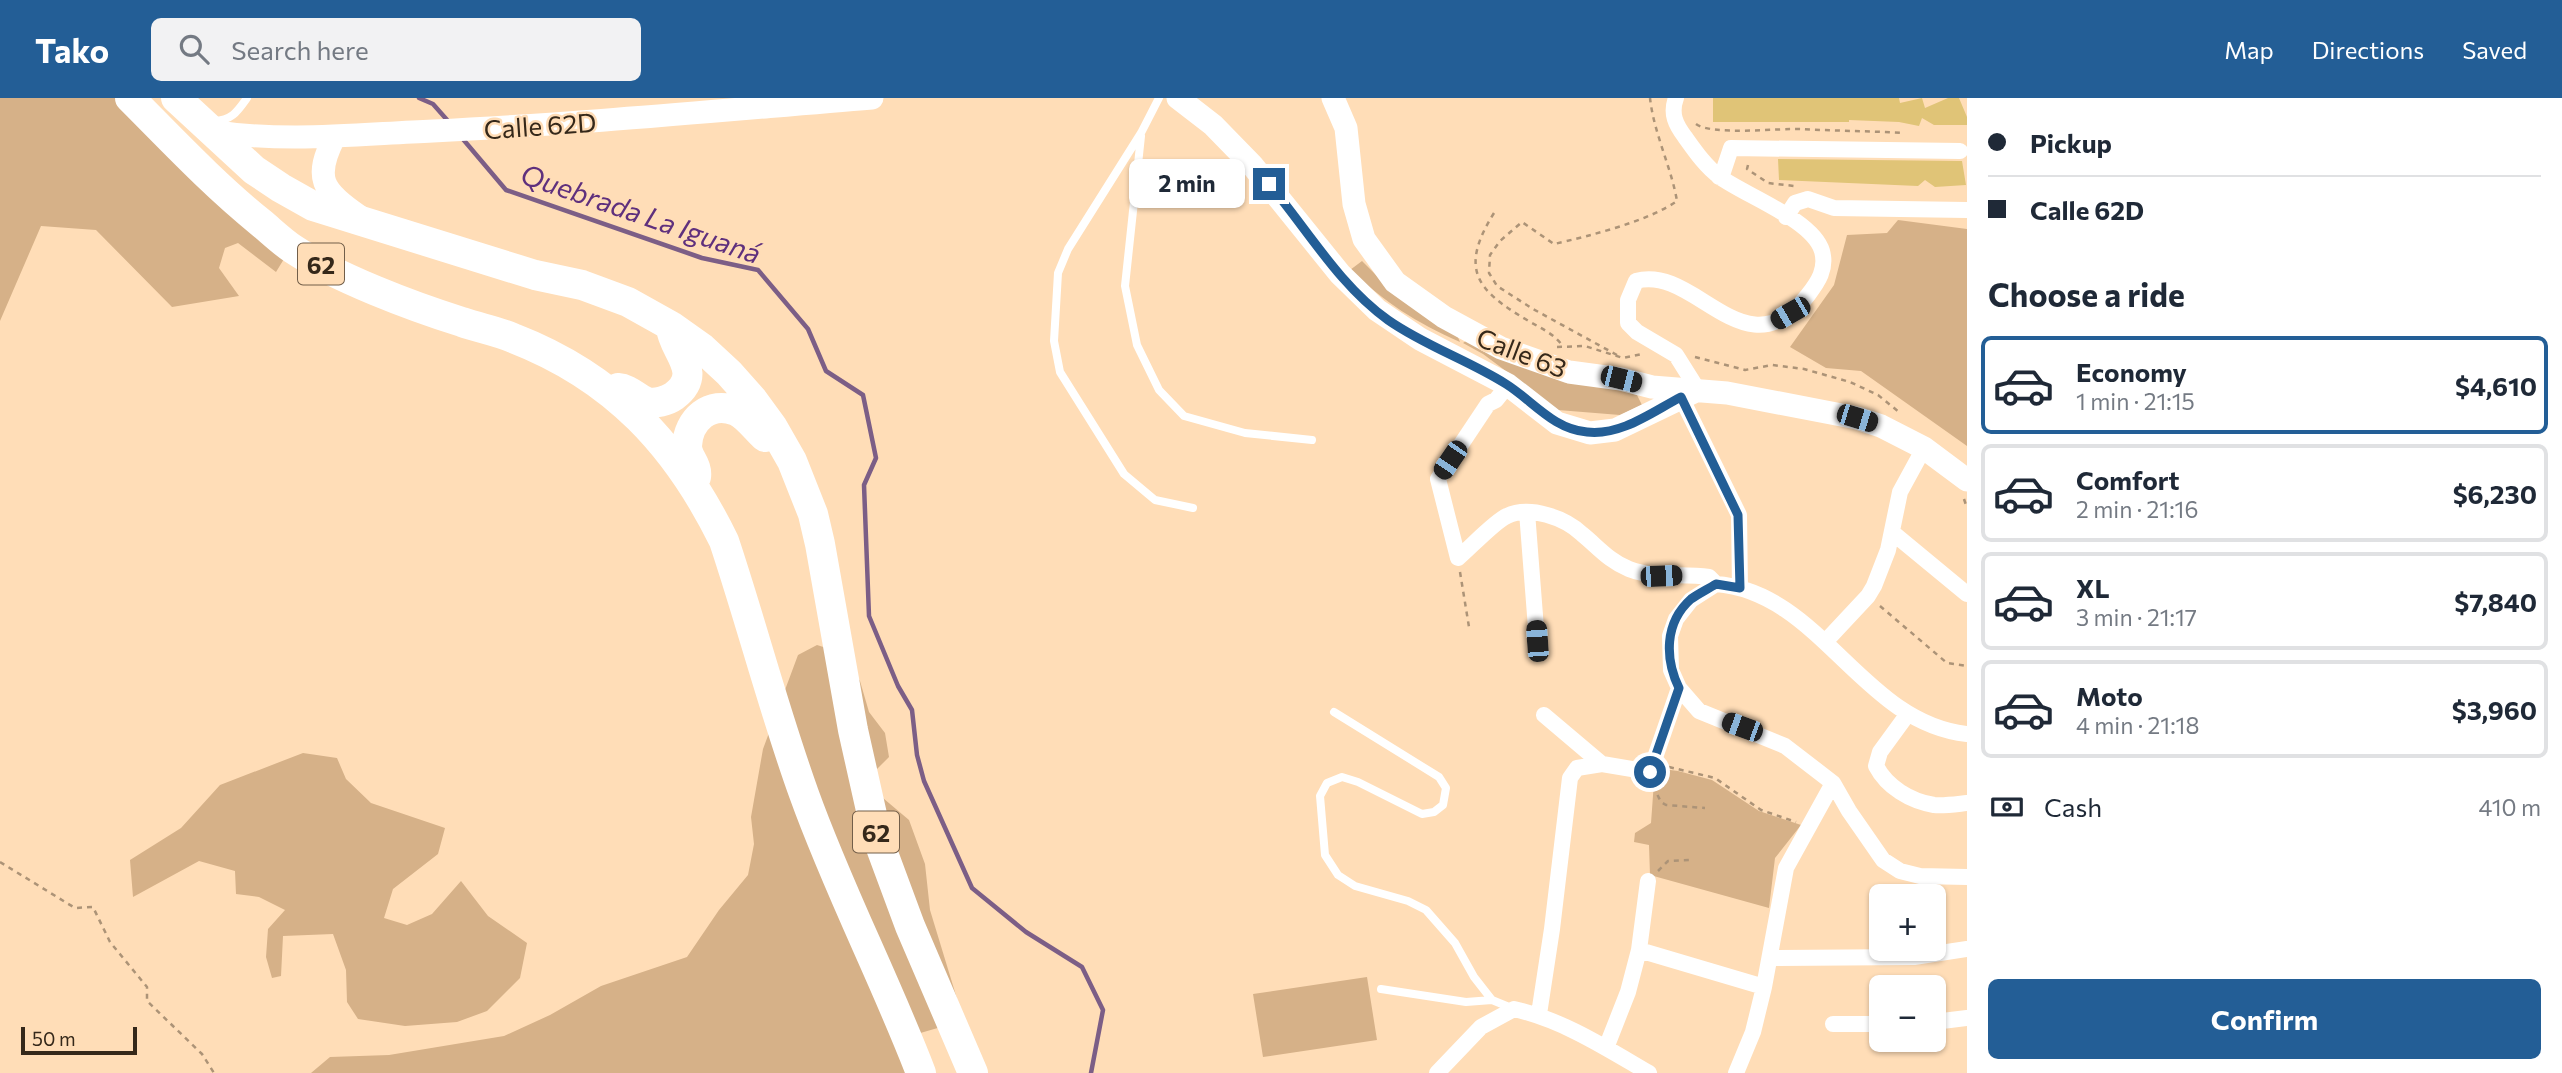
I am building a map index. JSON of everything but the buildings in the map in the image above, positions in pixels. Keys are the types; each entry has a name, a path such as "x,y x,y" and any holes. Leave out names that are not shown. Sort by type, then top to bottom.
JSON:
{"highway":[{"name":"62","path":"130,98 220,188 292,248 367,285 460,322 512,337 558,358 603,387 638,416 669,449 695,486 724,541 803,794 921,1073"},
{"name":"62","path":"176,98 254,170 313,206 535,275 582,285 628,302 671,326 702,348 729,373 766,418 792,461 813,514 852,730 882,854 973,1073"},
{"path":"603,387 627,389 648,402 663,402 675,396 683,386 687,365 683,353 672,342 671,326"},
{"path":"695,486 698,468 687,450 690,426 706,411 718,408 738,411 792,461"}],"main road":[{"name":"Calle 62D","path":"206,126 265,137 341,136 558,125 872,98"},
{"path":"1178,98 1213,125 1252,165 1340,274 1377,310 1420,339 1508,385 1557,423 1590,433 1626,426 1689,394"},
{"name":"Calle 63","path":"1333,98 1346,128 1352,191 1359,226 1371,250 1395,282 1444,317 1515,354 1569,372 1621,379 1689,394 1727,393 1857,418 1881,426 1924,448 1958,473"},
{"path":"341,136 324,157 322,169 326,187 338,201 376,226"}],"street":[{"path":"1675,98 1673,104 1676,125 1694,151 1719,177 1814,237 1820,244 1824,260 1816,285 1790,313 1777,321 1753,325 1738,320 1673,286 1648,278 1636,281 1628,300 1628,323 1637,332 1676,355 1738,515 1740,588"},
{"path":"1719,177 1731,148 1960,151"},
{"path":"1786,217 1795,203 1808,199 1834,208 1967,210"},
{"path":"1508,385 1496,400 1488,404 1438,479 1458,558 1507,516 1527,512 1556,517 1580,532 1606,557 1630,569 1661,576 1709,577 1716,584 1740,588 1775,605 1825,642 1871,688 1907,715 1935,729 1967,734"},
{"path":"1825,642 1868,596 1879,575 1893,533 1900,492 1924,448"},
{"path":"1527,512 1537,641"},
{"path":"1893,533 1967,594"},
{"path":"1716,584 1690,600 1676,619 1670,636 1671,670 1679,688 1699,711 1785,746 1833,783 1883,860 1900,871 1920,876 1967,877"},
{"path":"1539,1014 1556,906 1570,778 1577,768 1602,764 1651,769 1679,688"},
{"path":"1544,715 1602,764"},
{"path":"1907,715 1880,752 1876,766 1883,779 1901,793 1934,805 1967,803"},
{"path":"1736,1073 1753,1032 1764,987 1786,868 1833,783"},
{"path":"1606,1048 1628,992 1639,950 1648,881"},
{"path":"1771,958 1914,957 1967,949"},
{"path":"1639,950 1764,987"},
{"path":"1437,1073 1482,1027 1514,1009 1539,1014 1649,1073"},
{"path":"1946,1021 1967,1018"},
{"path":"1833,1024 1869,1024"}],"lane":[{"path":"206,126 234,116 247,98"},
{"path":"1159,98 1141,133 1068,248 1058,274 1054,341 1060,372 1124,474 1155,500 1193,508"},
{"path":"1141,133 1125,286 1137,345 1158,390 1184,416 1245,433 1312,440"},
{"path":"1958,473 1967,492"},
{"path":"1334,712 1439,777 1446,788 1443,805 1434,813 1422,814 1358,782 1342,777 1328,783 1320,796 1325,855 1338,875 1355,886 1408,901 1426,910 1455,943 1474,977 1492,1000"},
{"path":"1381,989 1466,1003 1492,1000 1514,1009"}],"path":[{"path":"1623,358 1497,286 1489,273 1490,255 1500,241 1522,222 1554,244 1643,217 1677,201 1674,183 1655,128 1650,98"},
{"path":"1692,121 1700,127 1730,130 1800,129 1905,133"},
{"path":"1493,213 1478,244 1475,272 1481,286 1499,303 1555,336 1562,345"},
{"path":"1552,348 1562,345 1585,346 1623,358 1640,354 1676,355 1709,359 1745,370 1772,365 1804,369 1850,382 1878,395 1905,417"},
{"path":"1458,558 1469,627"},
{"path":"1868,596 1947,663 1967,666"},
{"path":"1705,808 1666,805 1661,802 1652,785 1651,769 1677,768 1714,778 1761,810 1809,826"},
{"path":"1648,881 1668,861 1689,860"},
{"path":"0,862 75,908 93,907 110,942 147,987 147,1001 202,1054 214,1073"}],"shaded area":[{"path":"0,98 121,98 287,254 276,272 238,243 225,248 219,268 239,296 172,307 96,230 41,226 0,321"},
{"path":"1898,220 1967,229 1967,446 1861,371 1826,368 1790,347 1834,285 1847,235 1887,233"},
{"path":"1362,261 1399,298 1457,335 1460,342 1402,311 1350,270"},
{"path":"1470,338 1637,395 1642,405 1620,415 1558,410 1483,354 1463,343"},
{"path":"817,645 842,653 860,681 869,712 885,733 889,757 864,782 909,820 925,864 930,910 958,1002 948,1025 910,1036 925,1073 311,1073 330,1057 389,1055 504,1036 550,1015 601,986 687,957 719,910 748,875 754,844 751,817 763,749 798,655"},
{"path":"303,753 337,758 346,779 371,803 445,828 438,854 393,889 384,918 407,925 432,914 461,881 488,916 527,943 520,978 487,1011 457,1022 405,1026 358,1019 347,1002 346,970 333,934 283,936 281,976 272,978 266,957 268,929 285,910 259,897 236,894 235,871 199,861 133,897 130,860 181,828 220,785"},
{"path":"1655,768 1712,780 1759,811 1801,825 1775,858 1769,908 1650,875 1649,845 1634,842 1635,833 1651,823"},
{"path":"1367,977 1377,1040 1263,1057 1253,994"}],"waterway":[{"name":"Quebrada La Iguaná","path":"419,98 433,104 448,121"},
{"name":"Quebrada La Iguaná","path":"462,138 506,190 702,258 758,270 808,329 826,371 863,395 876,458 864,485 869,616 898,686 912,710 917,755 924,781 972,888 1026,932 1082,967 1103,1010 1091,1073"}],"route":[{"path":"1269,184 1340,274 1365,301 1420,339 1508,385 1557,423 1590,433 1615,430 1681,397 1738,515 1740,588 1716,584 1690,600 1676,619 1668,652 1671,670 1679,688 1650,772"}]}
